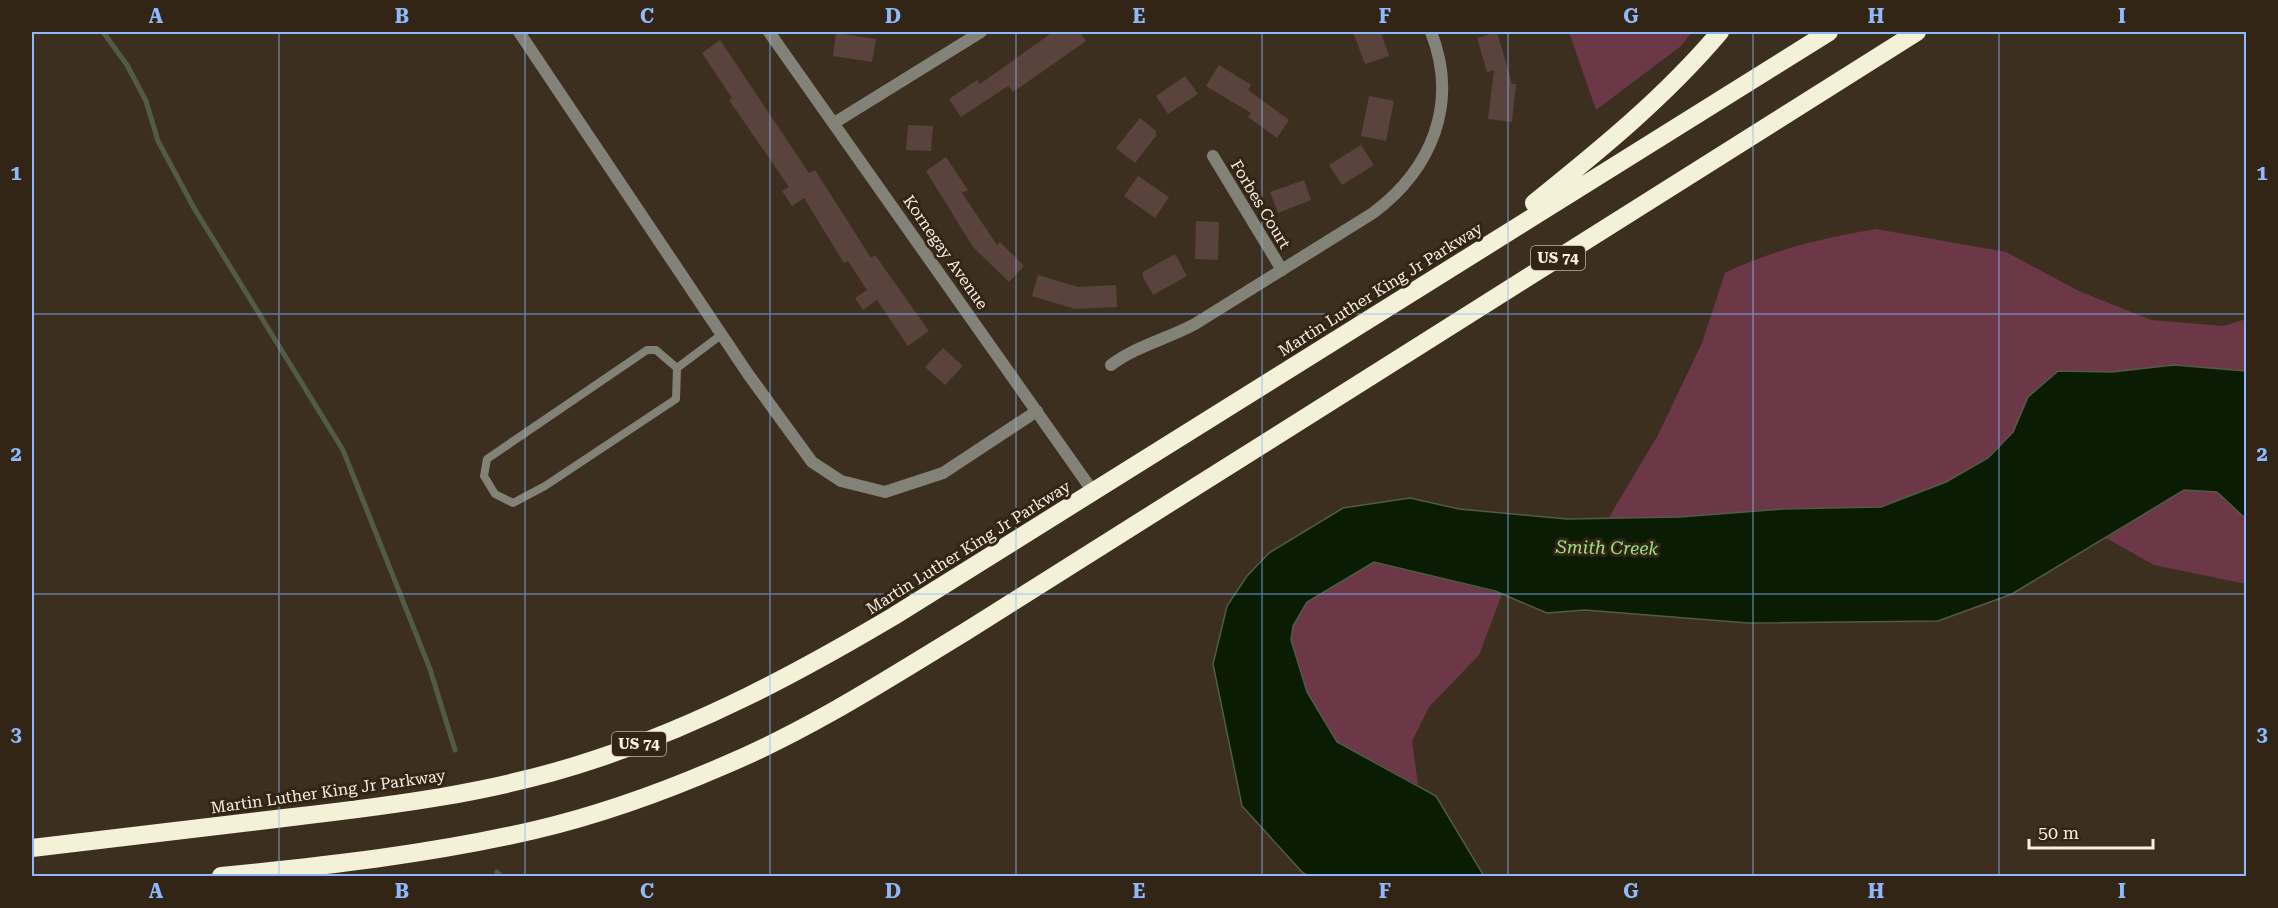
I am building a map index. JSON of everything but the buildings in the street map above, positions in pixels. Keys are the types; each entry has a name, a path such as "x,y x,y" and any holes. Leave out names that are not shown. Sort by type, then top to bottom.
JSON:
{"highway":[{"path":"1480,248 1624,129 1665,91 1720,32"},
{"name":"Martin Luther King Jr Parkway","path":"32,848 370,808 484,788 594,760 718,712 780,682 885,622 1094,493 1480,248 1829,32"},
{"name":"US 74","path":"221,876 422,850 535,830 672,786 771,745 822,718 965,632 1917,32"}],"street":[{"path":"519,32 721,334 812,462 841,481 885,492 943,473 1037,411"},
{"name":"Kornegay Avenue","path":"769,32 1094,493"},
{"path":"834,123 981,32"},
{"path":"1111,365 1134,350 1172,337 1195,324 1395,197 1410,181 1434,136 1441,110 1441,62 1431,32"},
{"name":"Forbes Court","path":"1213,156 1282,270"}],"lane":[{"path":"677,368 721,334"},
{"path":"647,350 656,350 677,368 676,399 545,486 513,503 495,494 484,476 487,459 647,350"}],"shaded area":[{"path":"1569,32 1692,32 1681,46 1596,110"},
{"path":"1876,229 2006,252 2079,291 2151,320 2224,326 2246,319 2246,371 2174,365 2112,372 2058,372 2028,397 2013,432 1988,458 1946,482 1881,507 1783,509 1680,517 1608,519 1658,435 1702,343 1725,273 1762,257 1799,245"},
{"path":"2184,490 2217,492 2246,519 2246,584 2154,565 2106,538"},
{"path":"1374,562 1502,594 1479,655 1429,707 1412,741 1418,785 1337,742 1307,692 1291,640 1292,626 1307,602"}],"water":[{"name":"Smith Creek","path":"2174,365 2246,371 2246,519 2217,492 2184,490 2012,594 1938,621 1748,623 1585,610 1547,613 1495,591 1374,562 1307,602 1293,626 1291,640 1307,692 1337,742 1436,796 1484,876 1310,876 1303,873 1242,806 1213,664 1227,606 1247,576 1269,553 1343,508 1410,498 1459,509 1567,519 1680,517 1783,509 1881,507 1946,482 1988,458 2013,432 2028,397 2058,371 2112,372"}],"waterway":[{"path":"103,32 127,65 146,101 158,141 194,208 343,450 430,669 455,750"},
{"path":"497,872 500,876"}]}
